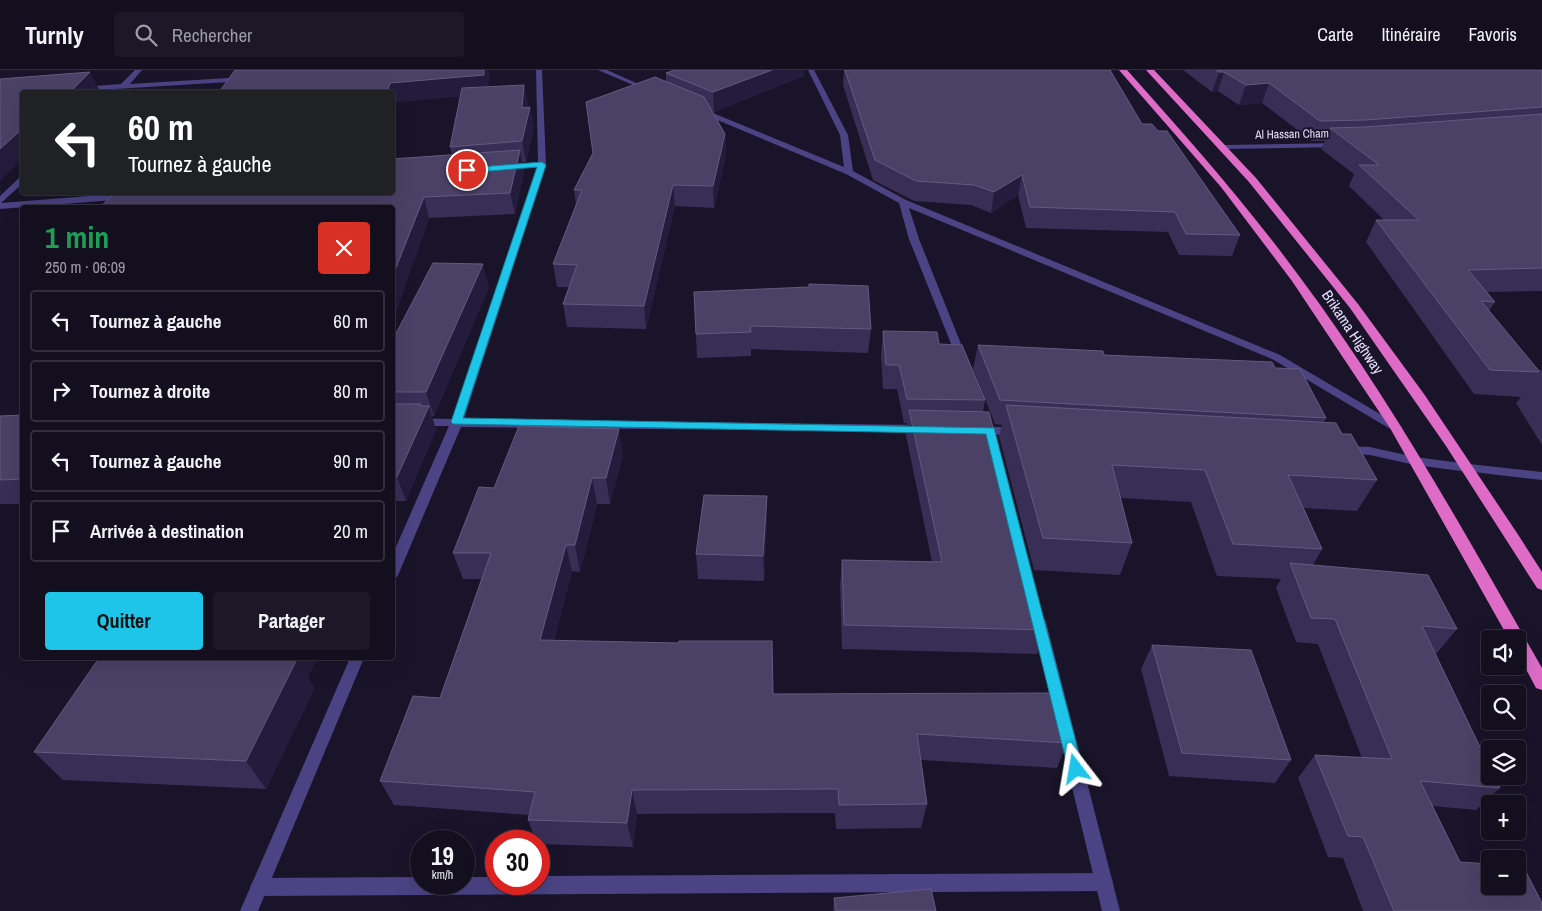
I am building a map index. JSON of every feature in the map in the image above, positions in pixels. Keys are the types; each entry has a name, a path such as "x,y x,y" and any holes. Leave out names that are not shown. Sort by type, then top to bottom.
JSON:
{"highway":[{"name":"Brikama Highway","path":"1123,70 1143,90 1224,185 1296,279 1396,427 1512,630"},
{"name":"Brikama Highway","path":"1150,70 1285,218 1352,303 1469,468 1542,584"},
{"name":"Brikama Highway","path":"1526,655 1542,683"}],"street":[{"path":"119,90 139,70"},
{"path":"395,566 457,422 542,165 539,70"},
{"path":"601,70 656,93"},
{"path":"811,70 844,135 850,172"},
{"path":"76,89 252,78"},
{"path":"693,108 850,172 904,202 1276,357 1396,427"},
{"name":"Al Hassan Cham","path":"1223,148 1347,144"},
{"path":"502,168 542,165"},
{"path":"0,202 20,182"},
{"path":"0,206 135,195"},
{"path":"904,202 914,239 968,376"},
{"path":"395,422 931,429"},
{"path":"960,430 1029,432"},
{"path":"1331,449 1370,451 1415,461 1542,476"},
{"path":"1036,613 1111,911"},
{"path":"249,911 356,660"},
{"path":"259,888 1104,882"}],"building":[{"path":"235,70 484,70 484,75 390,83 388,90 220,90"},
{"path":"675,70 772,70 713,92 666,73"},
{"path":"845,70 1110,70 1142,124 1152,124 1158,131 1167,131 1240,235 1186,234 1175,212 1030,207 1022,175 994,192 974,185 916,181 875,160"},
{"path":"1216,70 1542,70 1542,107 1365,120 1320,121 1269,83 1246,85 1224,72"},
{"path":"90,72 72,90 20,90 20,131 0,149 0,79"},
{"path":"655,77 704,97 725,134 713,186 673,185 644,306 563,304 577,265 553,264 582,190 574,190 593,153 586,102"},
{"path":"524,85 522,108 530,107 522,141 450,147 462,88"},
{"path":"1542,114 1542,268 1468,270 1495,302 1481,301 1539,371 1490,370 1376,220 1419,220 1359,165 1379,165 1330,128"},
{"path":"520,150 510,193 424,197 395,270 395,205 102,205 113,195 395,195 395,159"},
{"path":"433,263 483,264 426,392 395,392 395,335"},
{"path":"809,284 868,286 871,329 750,326 751,332 696,334 694,292 809,287"},
{"path":"883,331 937,332 939,344 962,345 985,400 907,399 899,365 886,365"},
{"path":"978,345 1103,351 1104,355 1272,362 1275,368 1300,369 1326,418 1000,400"},
{"path":"395,404 421,404 420,406 429,406 397,477 395,477"},
{"path":"1006,405 1336,423 1342,434 1351,434 1377,480 1288,475 1322,549 1233,544 1205,470 1112,465 1132,543 1043,538"},
{"path":"909,410 989,412 1045,630 844,625 842,560 942,562"},
{"path":"20,415 20,479 0,480 0,416"},
{"path":"519,426 619,429 606,478 592,478 575,545 566,545 540,640 678,643 679,641 772,641 773,694 1058,693 1067,743 917,734 927,804 839,805 838,789 632,790 627,823 528,820 535,792 380,781 413,696 440,698 491,553 453,553 479,487 494,488"},
{"path":"704,495 767,496 763,556 696,554"},
{"path":"1290,563 1428,575 1457,629 1422,626 1481,749 1481,785 1498,785 1500,788 1420,781 1460,862 1481,863 1481,895 1526,895 1526,872 1542,903 1542,911 1394,911 1363,837 1348,836 1315,755 1392,759 1335,619 1311,618"},
{"path":"1152,645 1251,650 1291,760 1182,753"},
{"path":"98,660 296,660 246,761 34,752"},
{"path":"931,889 936,911 836,911 834,898"}],"route":[{"path":"467,170 542,165 457,422 990,430 1076,769"}]}
